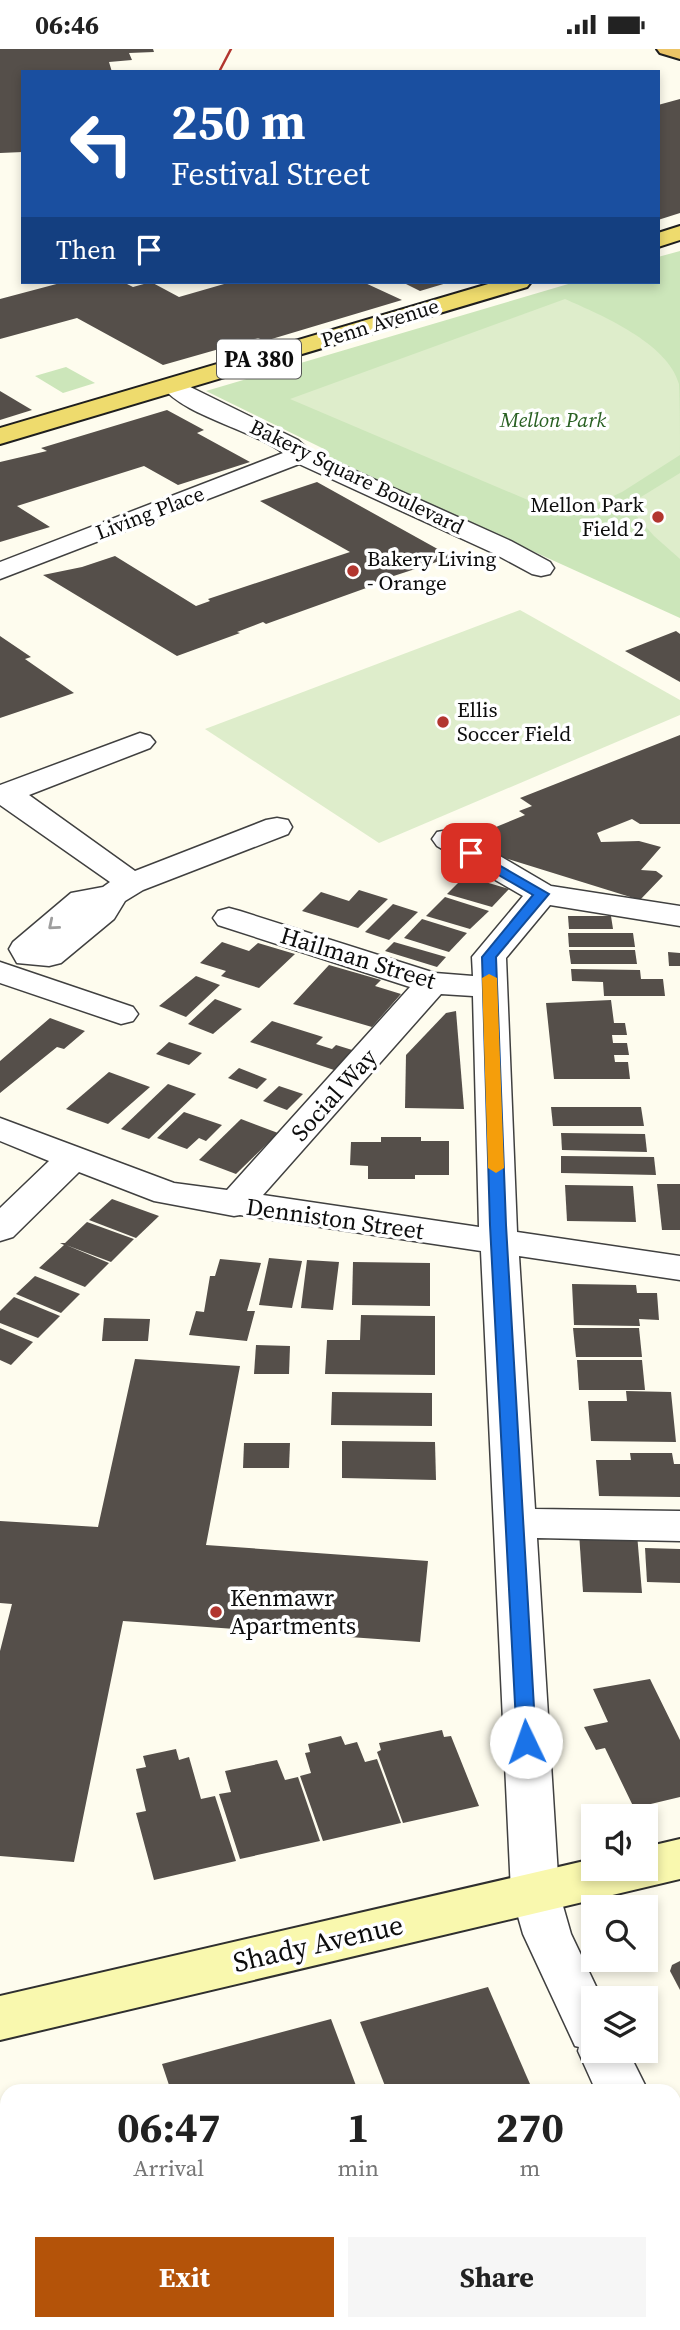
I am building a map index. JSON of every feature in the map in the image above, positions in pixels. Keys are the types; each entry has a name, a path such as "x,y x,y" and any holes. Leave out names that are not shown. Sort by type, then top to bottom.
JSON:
{"highway":[{"path":"667,49 680,53"}],"main road":[{"path":"660,239 680,233"},
{"name":"Penn Avenue","path":"0,436 512,284"},
{"path":"658,1864 680,1859"},
{"name":"Shady Avenue","path":"0,2018 583,1881"}],"street":[{"name":"Bakery Square Boulevard","path":"174,386 192,398 289,445 300,455 502,547 541,568"},
{"name":"Living Place","path":"0,571 300,455"},
{"path":"3,795 140,742"},
{"path":"3,795 122,889 277,827"},
{"path":"448,839 542,894 680,916"},
{"path":"542,894 489,957 490,987 499,1242 535,1892 547,1934 581,2006"},
{"name":"Hailman Street","path":"229,918 432,983 490,987"},
{"path":"0,972 121,1014"},
{"name":"Social Way","path":"234,1205 432,983"},
{"name":"Denniston Street","path":"0,1129 167,1193 234,1205 680,1268"},
{"path":"0,1229 73,1158"},
{"path":"513,1523 680,1526"},
{"path":"609,2063 619,2084"}],"green space":[{"name":"Mellon Park","path":"680,251 680,618 327,458 324,449 206,391 568,284 660,284 660,256"},
{"path":"565,299 614,322 648,343 662,356 679,384 680,410 680,455 622,492 568,517 290,399"},
{"path":"66,367 95,383 63,393 35,376"},
{"name":"Mellon Park Field 2","path":"680,473 680,559 654,536 633,512 636,500"},
{"name":"Ellis Soccer Field","path":"520,610 680,700 680,715 379,843 205,729"}],"building":[{"path":"0,49 153,49 154,52 129,53 132,60 109,62 111,70 21,70 21,152 0,153"},
{"path":"680,99 680,213 660,219 660,104"},
{"path":"56,284 127,284 133,287 155,284 179,297 224,284 367,284 402,300 265,341 258,338 163,365 77,318 0,339 0,299"},
{"path":"406,284 443,284 420,291"},
{"path":"0,391 32,410 0,420"},
{"path":"167,410 204,430 197,433 250,462 178,485 144,466 17,506 50,527 0,542 0,462 47,451 41,448"},
{"name":"Bakery Living - Orange","path":"317,482 452,557 366,585 369,587 266,624 263,622 177,656 43,575 82,567 115,556 196,606 210,601 208,599 350,552 260,501"},
{"path":"676,631 680,634 680,682 625,651"},
{"path":"0,636 31,657 25,659 74,693 0,718"},
{"path":"680,735 680,824 640,824 632,819 597,833 601,842 639,841 661,847 641,870 656,871 663,876 640,900 495,855 469,838 525,815 519,811 532,806 520,798"},
{"path":"465,876 509,889 492,907 447,894"},
{"path":"359,890 388,899 358,928 302,911 321,892 349,901"},
{"path":"445,897 489,911 470,929 426,916"},
{"path":"393,904 418,912 389,940 365,932"},
{"path":"568,916 611,916 613,929 569,929"},
{"path":"422,919 467,933 449,952 404,938"},
{"path":"568,933 633,933 635,947 569,947"},
{"path":"222,942 249,951 258,943 295,954 259,988 221,976 226,971 200,963"},
{"path":"394,942 446,957 437,967 385,951"},
{"path":"569,950 635,950 637,964 571,964"},
{"path":"668,952 680,953 680,966 669,966"},
{"path":"329,965 381,980 375,986 401,994 372,1027 293,1004"},
{"path":"571,969 640,970 641,979 663,979 665,996 604,996 603,982 572,981"},
{"path":"196,976 220,985 186,1017 159,1006"},
{"path":"215,999 242,1009 213,1034 188,1024"},
{"path":"611,1000 614,1023 625,1023 627,1035 612,1035 613,1043 627,1043 629,1055 614,1055 615,1062 628,1062 630,1079 554,1079 546,1003"},
{"path":"456,1011 464,1109 405,1108 406,1055 446,1013"},
{"path":"50,1018 85,1031 64,1049 57,1047 0,1093 0,1061"},
{"path":"272,1021 323,1037 316,1044 332,1049 336,1045 362,1053 343,1073 250,1042"},
{"path":"169,1042 202,1053 189,1065 156,1054"},
{"path":"239,1068 267,1079 257,1089 228,1078"},
{"path":"109,1072 150,1087 108,1124 66,1109"},
{"path":"168,1084 196,1094 149,1139 121,1129"},
{"path":"279,1086 303,1094 287,1110 263,1101"},
{"path":"551,1107 641,1107 644,1126 553,1126"},
{"path":"184,1112 222,1125 206,1141 199,1138 187,1149 157,1138"},
{"path":"241,1119 278,1133 236,1174 199,1160"},
{"path":"561,1133 645,1134 647,1152 562,1150"},
{"path":"381,1137 421,1137 421,1141 449,1141 449,1175 415,1175 415,1179 368,1179 368,1166 350,1165 351,1142 381,1142"},
{"path":"561,1156 654,1157 656,1175 561,1173"},
{"path":"657,1184 680,1184 680,1230 662,1230"},
{"path":"565,1185 633,1186 636,1222 567,1221"},
{"path":"112,1199 159,1216 136,1238 89,1220"},
{"path":"87,1222 134,1239 111,1262 66,1245 109,1263 85,1287 39,1268 64,1245 60,1243 65,1243"},
{"path":"269,1258 302,1261 292,1308 259,1305"},
{"path":"220,1259 261,1263 247,1311 255,1311 247,1341 189,1335 196,1311 204,1312 210,1276 215,1276"},
{"path":"307,1260 339,1262 333,1310 301,1308"},
{"path":"353,1262 430,1263 430,1306 352,1305"},
{"path":"35,1276 80,1294 61,1313 16,1294"},
{"path":"572,1284 636,1285 637,1293 657,1293 659,1320 639,1319 640,1326 574,1325"},
{"path":"14,1297 60,1316 38,1338 0,1323 0,1311"},
{"path":"361,1315 435,1316 435,1375 325,1374 327,1340 360,1340"},
{"path":"104,1318 150,1319 148,1341 102,1341"},
{"path":"0,1328 33,1342 11,1365 0,1360"},
{"path":"573,1328 639,1328 642,1357 576,1357"},
{"path":"256,1345 290,1346 289,1374 254,1374"},
{"name":"Kenmawr Apartments","path":"135,1359 240,1366 206,1545 428,1561 420,1642 123,1621 74,1862 0,1856 0,1651 12,1604 0,1603 0,1521 98,1527"},
{"path":"577,1360 642,1360 645,1390 579,1390"},
{"path":"626,1391 671,1392 676,1442 591,1441 588,1401 627,1401"},
{"path":"332,1392 432,1393 432,1426 331,1425"},
{"path":"342,1441 435,1442 436,1480 342,1478"},
{"path":"244,1443 290,1443 289,1468 243,1468"},
{"path":"630,1453 672,1453 674,1464 680,1464 680,1497 599,1496 596,1460 631,1460"},
{"path":"579,1533 637,1534 642,1593 583,1592"},
{"path":"645,1548 680,1549 680,1583 647,1582"},
{"path":"650,1679 680,1740 680,1797 651,1804 632,1804 605,1748 596,1750 584,1727 608,1722 593,1689"},
{"path":"442,1730 444,1737 451,1736 479,1806 403,1823 377,1752 381,1750 379,1743"},
{"path":"341,1736 345,1745 357,1742 365,1762 377,1759 401,1823 323,1841 300,1776 311,1773 305,1753 310,1752 308,1744"},
{"path":"176,1749 179,1760 189,1757 201,1799 215,1796 236,1861 154,1880 136,1813 146,1811 136,1769 146,1767 143,1756"},
{"path":"277,1760 285,1780 298,1777 320,1841 240,1859 219,1794 231,1792 225,1771"},
{"path":"680,1961 680,1990 670,1971 672,1965"},
{"path":"488,1987 530,2084 384,2084 360,2022"},
{"path":"331,2019 355,2084 169,2084 162,2064"}],"railway":[{"path":"220,70 231,49"}],"slow traffic":[{"path":"489,978 496,1168"}],"place":[{"name":"Mellon Park Field 2","path":"658,517"},
{"name":"Bakery Living - Orange","path":"353,571"},
{"name":"Ellis Soccer Field","path":"443,722"},
{"name":"Kenmawr Apartments","path":"216,1612"}],"route":[{"path":"471,853 542,894 489,957 498,1225 526,1742"}]}
